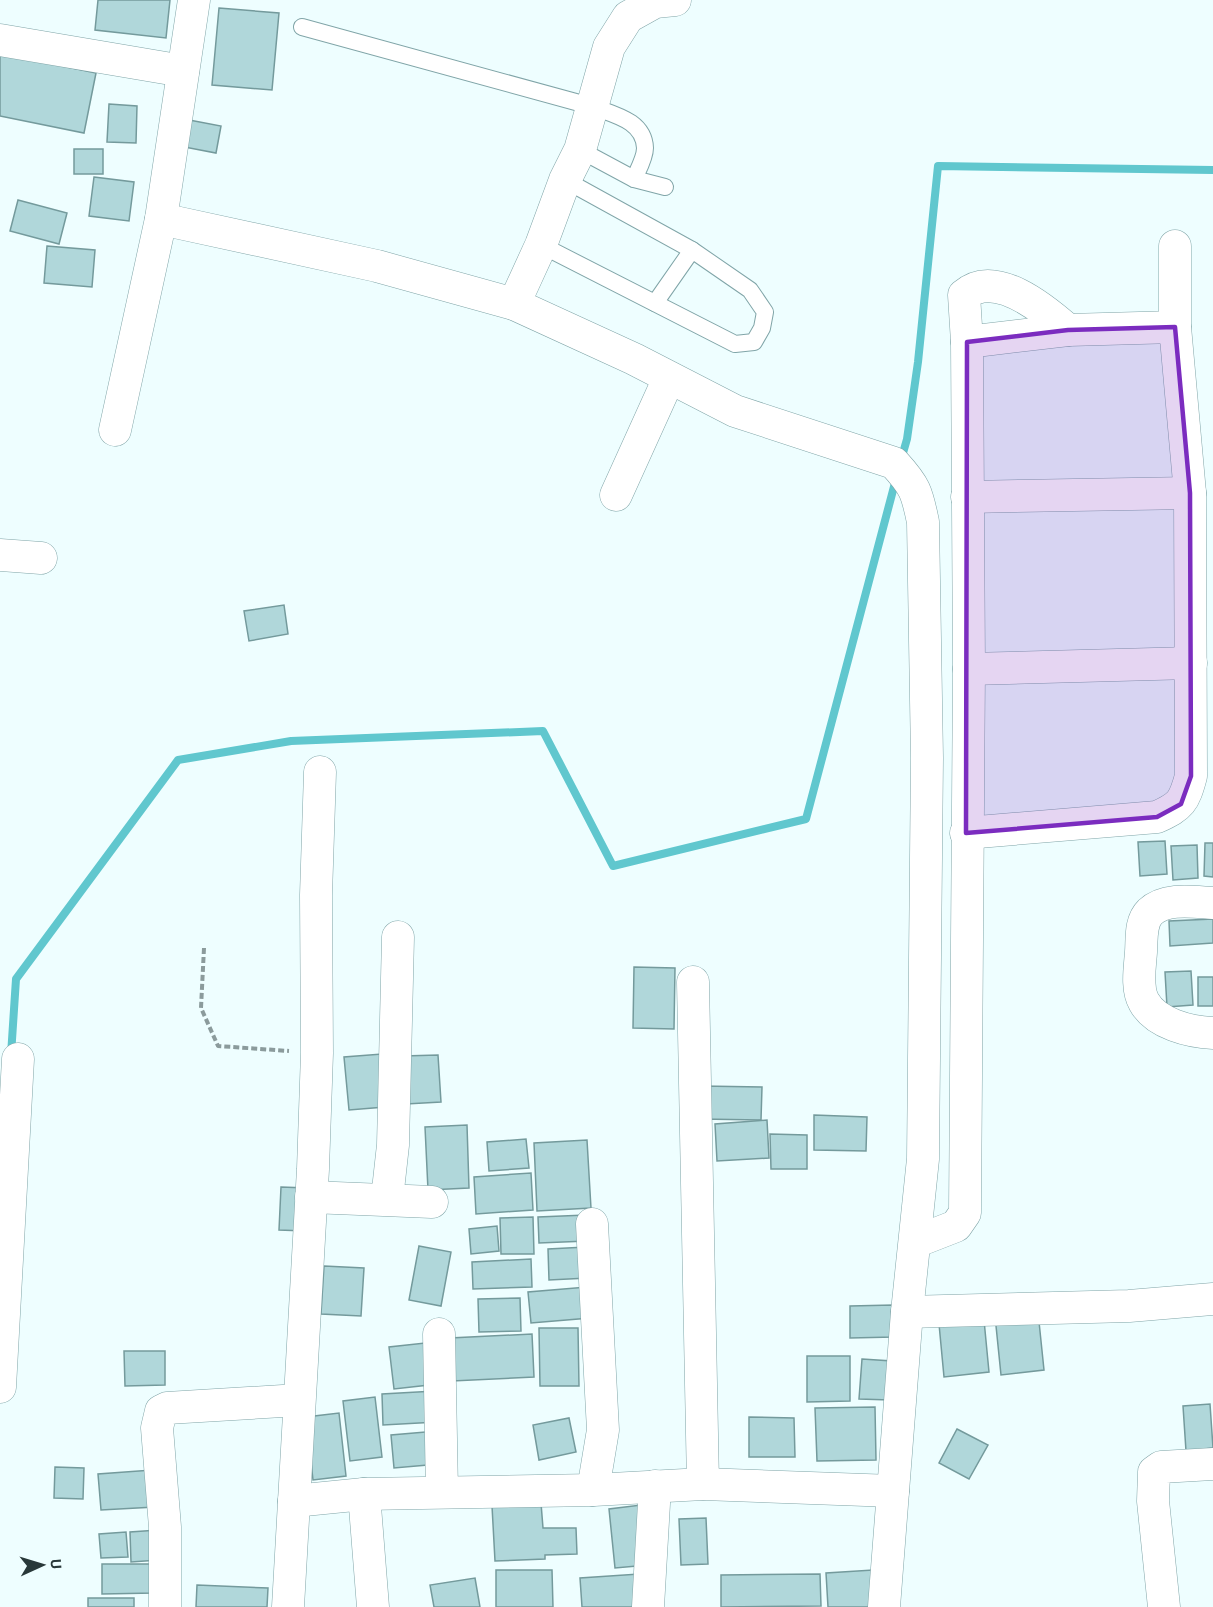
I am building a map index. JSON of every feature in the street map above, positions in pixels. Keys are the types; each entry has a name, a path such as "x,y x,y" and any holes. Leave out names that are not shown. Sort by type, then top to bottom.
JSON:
{"street":[{"path":"115,430 160,219 194,0"},
{"path":"514,304 580,150 594,107 609,47 628,17 656,2 675,0"},
{"path":"0,40 183,71"},
{"path":"160,219 376,266 514,304 634,359 747,416 903,472 919,500 923,522 927,758 923,1159 907,1312 884,1607"},
{"path":"966,833 1156,817 1181,804 1186,793 1191,776 1190,493 1175,327 1175,246"},
{"path":"915,1242 956,1226 965,1213 969,669 967,342 964,295 971,289 980,287 1000,288 1036,303 1068,330"},
{"path":"967,342 1068,330 1175,327"},
{"path":"616,495 669,378"},
{"path":"967,497 1190,493"},
{"path":"0,555 41,558"},
{"path":"969,669 1191,663"},
{"path":"288,1607 317,1053 316,896 320,771"},
{"path":"1213,903 1186,902 1163,905 1150,912 1143,925 1139,979 1143,1001 1155,1015 1173,1025 1213,1033"},
{"path":"387,1199 393,1145 398,937"},
{"path":"693,982 703,1484"},
{"path":"0,1387 18,1059"},
{"path":"311,1197 432,1202"},
{"path":"592,1224 603,1430 593,1490"},
{"path":"907,1312 1129,1306 1213,1299"},
{"path":"439,1334 442,1492"},
{"path":"165,1607 165,1527 157,1428 161,1411 167,1408 299,1400"},
{"path":"1164,1607 1153,1501 1154,1472 1161,1467 1213,1464"},
{"path":"294,1501 364,1494 593,1490 703,1484 893,1491"},
{"path":"648,1607 655,1486"},
{"path":"364,1494 373,1607"}],"lane":[{"path":"302,27 594,107 635,124 642,134 645,150 634,179"},
{"path":"580,150 634,179 665,187"},
{"path":"541,245 735,344 754,342 762,328 765,312 750,290 692,250 566,180"},
{"path":"655,303 692,250"}],"path":[{"path":"204,948 201,1008 218,1046 317,1053"}],"highlighted area":[{"path":"1175,327 1190,493 1191,776 1181,804 1157,817 966,833 967,342 1068,330"}],"building":[{"path":"98,0 170,0 166,38 95,30"},
{"path":"219,8 279,13 272,90 212,85"},
{"path":"0,53 96,73 84,133 0,116"},
{"path":"109,104 137,106 136,143 107,142"},
{"path":"184,119 221,126 216,153 179,146"},
{"path":"74,149 103,149 103,174 74,174"},
{"path":"94,177 134,182 129,221 89,216"},
{"path":"18,200 67,213 59,244 10,231"},
{"path":"47,246 95,250 92,287 44,283"},
{"path":"284,605 288,634 249,641 244,611"},
{"path":"1165,841 1167,874 1140,876 1138,842"},
{"path":"1205,843 1213,843 1213,877 1204,876"},
{"path":"1197,845 1198,878 1173,880 1171,846"},
{"path":"1213,919 1213,943 1170,946 1169,921"},
{"path":"634,967 675,968 674,1029 633,1028"},
{"path":"1191,971 1193,1005 1167,1007 1165,972"},
{"path":"1198,977 1213,977 1213,1006 1198,1006"},
{"path":"382,1054 385,1107 349,1110 344,1057"},
{"path":"438,1055 441,1102 406,1104 403,1056"},
{"path":"701,1086 762,1087 761,1120 700,1119"},
{"path":"814,1115 867,1117 866,1151 814,1150"},
{"path":"767,1120 769,1158 717,1161 715,1124"},
{"path":"467,1125 469,1188 428,1190 425,1127"},
{"path":"770,1134 807,1135 807,1169 771,1169"},
{"path":"526,1139 529,1168 489,1171 487,1142"},
{"path":"587,1140 591,1208 537,1211 534,1143"},
{"path":"531,1173 533,1210 476,1214 474,1177"},
{"path":"281,1187 307,1188 305,1231 279,1230"},
{"path":"586,1215 587,1241 539,1243 538,1217"},
{"path":"533,1217 534,1254 501,1254 500,1218"},
{"path":"497,1226 499,1251 471,1254 469,1229"},
{"path":"419,1246 451,1252 441,1306 409,1300"},
{"path":"586,1247 588,1278 549,1280 548,1249"},
{"path":"531,1259 532,1287 473,1289 472,1262"},
{"path":"324,1266 364,1268 361,1316 321,1314"},
{"path":"587,1287 590,1318 531,1323 528,1292"},
{"path":"520,1298 521,1331 479,1332 478,1299"},
{"path":"893,1305 894,1337 850,1338 850,1306"},
{"path":"1038,1312 1044,1370 1001,1375 995,1316"},
{"path":"984,1320 989,1372 944,1377 939,1324"},
{"path":"539,1328 578,1328 579,1386 540,1386"},
{"path":"532,1334 534,1377 452,1381 450,1338"},
{"path":"425,1343 429,1385 394,1389 389,1347"},
{"path":"124,1351 165,1351 165,1385 125,1386"},
{"path":"807,1356 850,1356 850,1401 807,1402"},
{"path":"862,1359 892,1361 890,1400 859,1399"},
{"path":"435,1391 437,1422 383,1425 382,1394"},
{"path":"375,1397 382,1457 350,1461 343,1401"},
{"path":"1210,1404 1213,1448 1186,1451 1183,1406"},
{"path":"875,1407 876,1460 817,1461 815,1408"},
{"path":"339,1413 346,1476 313,1480 306,1417"},
{"path":"749,1417 794,1418 795,1457 749,1457"},
{"path":"569,1418 576,1452 539,1460 533,1425"},
{"path":"957,1429 988,1445 969,1479 939,1463"},
{"path":"437,1431 439,1464 394,1468 391,1435"},
{"path":"55,1467 84,1468 83,1499 54,1498"},
{"path":"152,1470 155,1507 101,1510 98,1474"},
{"path":"541,1503 543,1528 576,1528 577,1554 545,1555 545,1559 495,1561 492,1506"},
{"path":"641,1505 648,1565 615,1568 609,1509"},
{"path":"706,1518 708,1564 681,1565 679,1519"},
{"path":"158,1530 159,1560 131,1562 130,1532"},
{"path":"126,1532 128,1557 101,1558 99,1534"},
{"path":"102,1564 153,1564 154,1593 102,1594"},
{"path":"496,1570 552,1570 553,1607 496,1607"},
{"path":"873,1570 875,1607 828,1607 826,1573"},
{"path":"639,1574 641,1607 582,1607 580,1578"},
{"path":"820,1574 821,1606 721,1607 721,1575"},
{"path":"475,1578 480,1607 434,1607 430,1585"},
{"path":"197,1585 268,1588 267,1607 196,1607"},
{"path":"88,1598 134,1598 134,1607 88,1607"}],"waterway":[{"path":"901,460 907,439 918,362 938,166 1213,170"},
{"path":"11,1055 16,979 178,760 291,741 543,731 613,866 806,819 896,479"}]}
